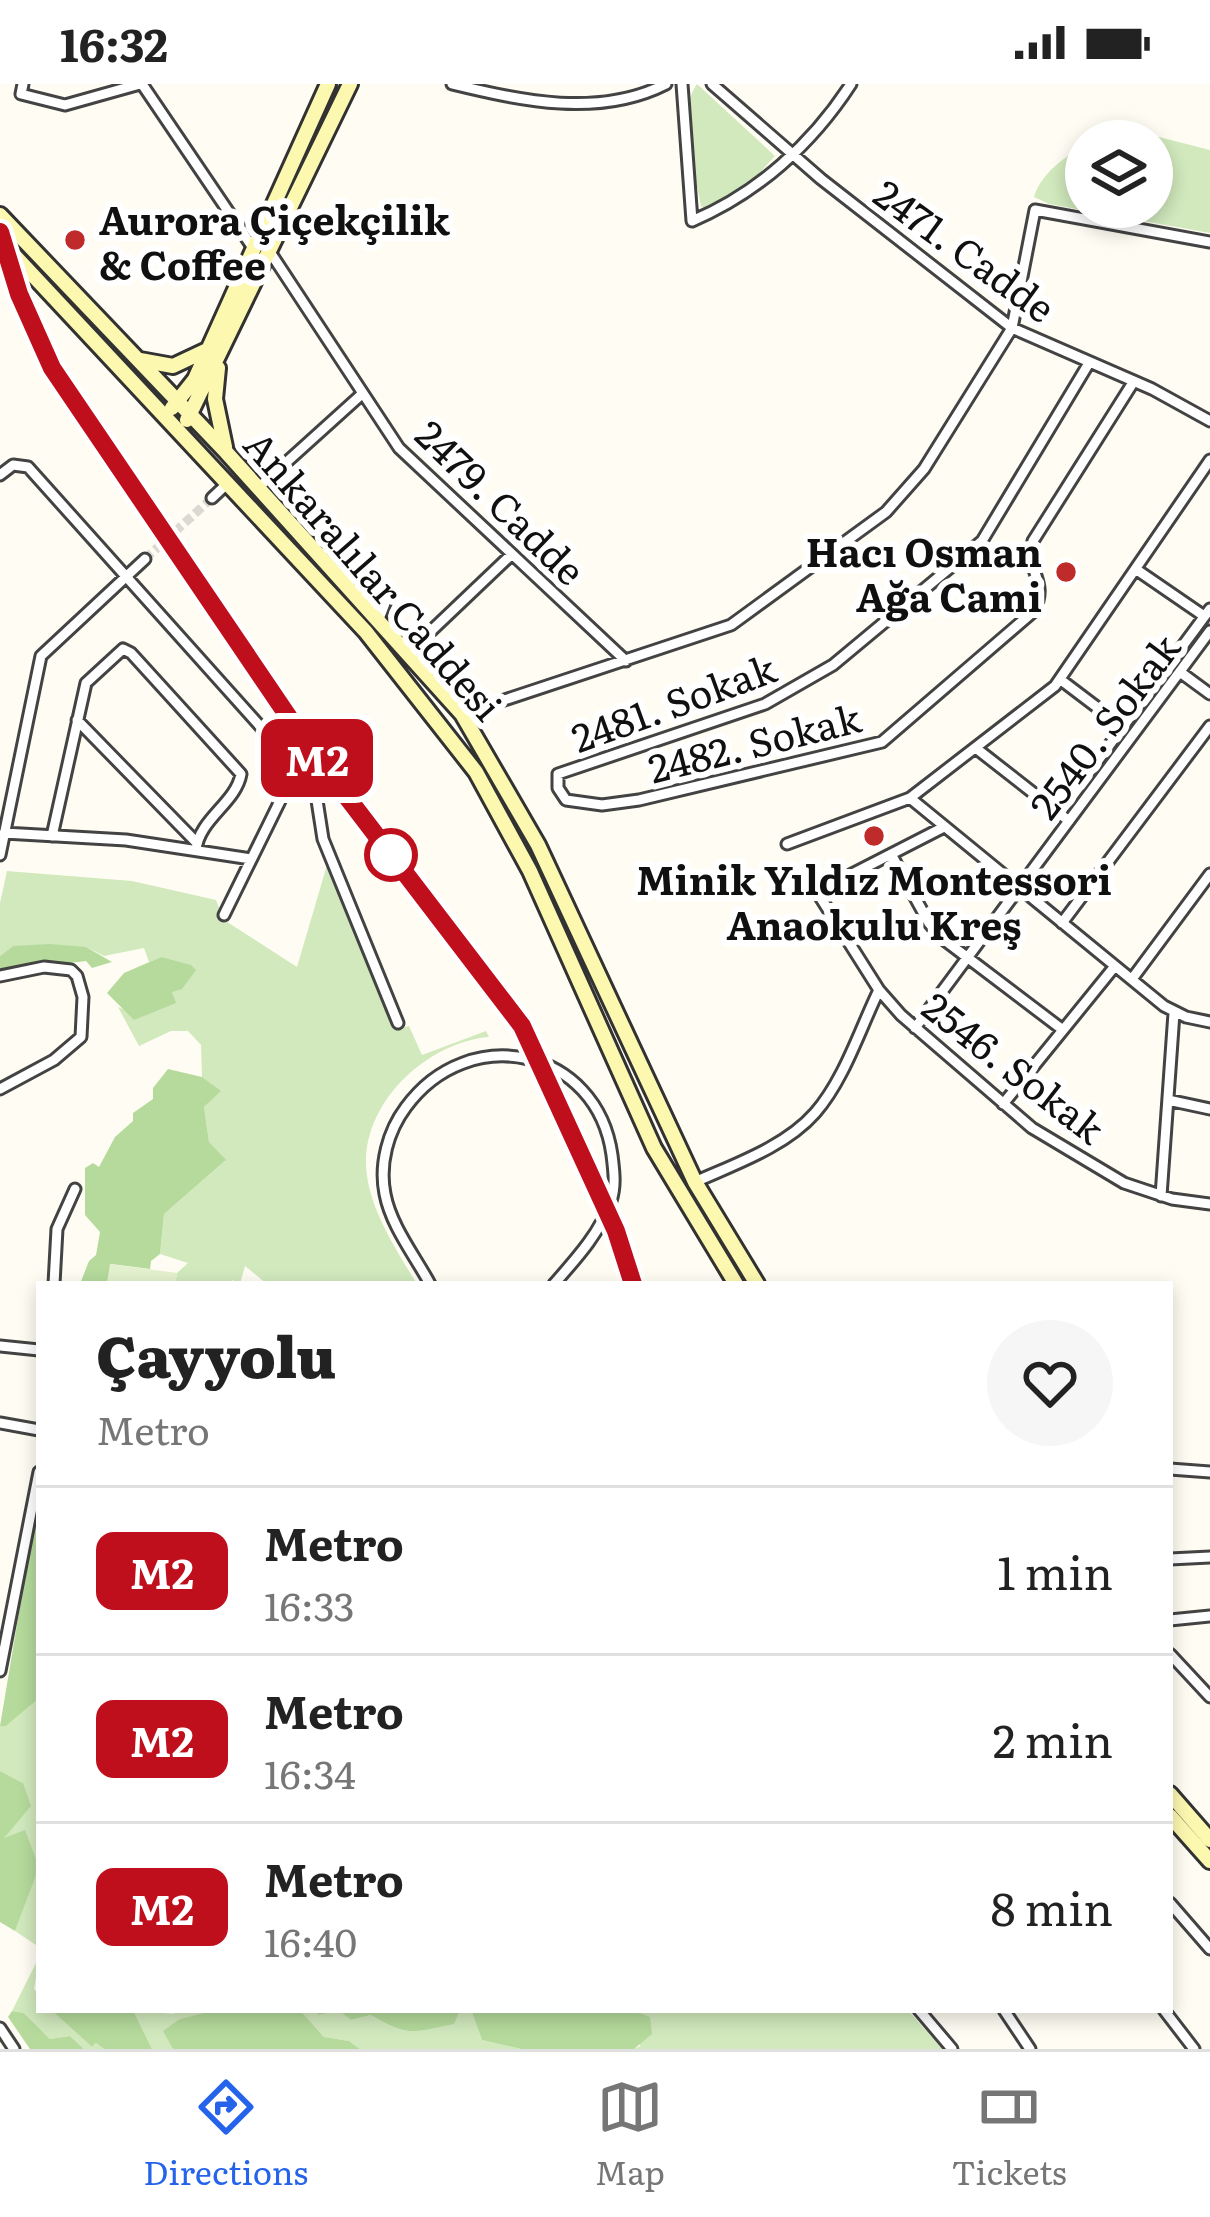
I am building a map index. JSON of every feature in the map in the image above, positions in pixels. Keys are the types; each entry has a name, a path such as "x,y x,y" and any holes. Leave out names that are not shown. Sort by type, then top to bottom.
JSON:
{"main road":[{"path":"179,428 191,415 253,248 328,84"},
{"path":"166,414 214,350 270,252 350,84"},
{"name":"Ankaralılar Caddesi","path":"0,212 259,487 462,714 546,862 695,1182 755,1281"},
{"name":"Ankaralılar Caddesi","path":"0,240 366,632 441,723 492,798 530,871 654,1148 734,1281"},
{"path":"134,356 153,365 173,366 214,350"},
{"path":"214,350 215,400 226,452"},
{"path":"229,482 243,470"},
{"path":"441,723 462,714"},
{"path":"530,871 546,862"},
{"path":"676,1190 695,1182"},
{"path":"1173,1797 1210,1840"},
{"path":"1173,1819 1210,1861"}],"street":[{"path":"23,84 21,94 65,105 141,84 253,248"},
{"path":"46,100 50,84"},
{"path":"452,84 513,98 586,104 632,97 666,84"},
{"path":"682,84 692,221 752,189 792,154 851,84"},
{"name":"2471. Cadde","path":"712,84 792,154 1012,328 1134,381 1210,421"},
{"path":"462,714 731,625 886,512 924,469 1012,328 1034,210 1210,242"},
{"name":"2479. Cadde","path":"270,252 399,448 626,661"},
{"name":"2481. Sokak","path":"558,774 765,704 833,665 982,542 1088,363"},
{"name":"2482. Sokak","path":"558,774 566,800 613,804 860,749 889,738 1034,611 1042,591 1030,561 1033,541 1134,381"},
{"path":"259,487 362,394"},
{"path":"787,844 910,798 1060,680 1210,460"},
{"path":"0,475 18,464 28,467 297,766 316,794 320,831 398,1024"},
{"path":"212,498 229,482"},
{"path":"344,541 389,593 379,619"},
{"path":"409,652 512,554"},
{"path":"0,855 41,656 146,559"},
{"path":"1088,774 1207,612 1137,569"},
{"name":"2540. Sokak","path":"915,1028 1210,631"},
{"path":"52,836 91,674 119,650 131,652 241,774 196,846"},
{"path":"1180,671 1210,694"},
{"path":"1060,680 1123,727"},
{"path":"1143,699 1154,707"},
{"path":"77,721 196,846"},
{"path":"1062,923 1210,726"},
{"path":"977,748 1069,820"},
{"path":"910,798 1174,1013 1210,1022"},
{"path":"224,915 280,801"},
{"path":"942,828 891,854 929,923 966,960 1063,1030"},
{"path":"4,833 196,846 251,860"},
{"name":"2546. Sokak","path":"891,854 817,892 879,989 915,1028 1003,1104 1075,1157 1161,1196 1210,1204"},
{"path":"1132,980 1210,874"},
{"path":"1003,1104 1115,966"},
{"path":"0,976 44,967 71,970 81,988 84,1017 81,1037 72,1047 0,1089"},
{"path":"695,1182 776,1142 813,1114 829,1092 879,989"},
{"path":"1161,1196 1174,1013"},
{"path":"428,1281 386,1201 383,1172 388,1143 408,1104 435,1076 468,1060 508,1055 537,1061 572,1081 600,1115 611,1148 611,1202 586,1246 557,1281"},
{"path":"1168,1100 1210,1109"},
{"path":"55,1281 57,1228 75,1190"},
{"path":"0,1346 36,1350"},
{"path":"0,1423 36,1429"},
{"path":"1173,1469 1210,1472"},
{"path":"0,1672 36,1487"},
{"path":"1173,1559 1210,1557"},
{"path":"1173,1620 1210,1616"},
{"path":"1173,1657 1210,1696"},
{"path":"1173,1906 1210,1949"},
{"path":"922,2013 952,2049"},
{"path":"1006,2013 1030,2049"},
{"path":"1165,2013 1194,2049"},
{"path":"0,2028 14,2049"}],"green space":[{"path":"697,84 775,156 746,188 705,209 687,127"},
{"path":"1173,141 1210,150 1210,233 1173,226"},
{"path":"1065,158 1065,207 1034,197"},
{"path":"327,865 396,1029 409,1026 422,1055 486,1031 489,1037 444,1050 405,1078 389,1096 369,1139 366,1162 371,1194 415,1281 263,1281 245,1266 241,1281 176,1281 188,1263 160,1254 164,1214 225,1161 209,1142 204,1107 220,1091 202,1077 201,1045 188,1031 171,1031 139,1046 118,1007 128,1011 175,1002 161,957 149,962 144,948 104,956 86,947 13,946 0,956 0,903 7,871 132,881 216,900 224,920 297,967"},
{"path":"13,946 86,947 112,962 92,968 86,961 0,972 0,956"},
{"path":"161,957 196,970 182,989 172,992 176,1003 134,1020 107,993 124,973"},
{"path":"168,1069 202,1077 221,1091 204,1107 209,1142 226,1160 164,1214 160,1254 151,1261 150,1269 111,1264 108,1281 81,1281 96,1255 100,1232 85,1215 85,1168 93,1163 99,1167 115,1137 133,1121 133,1113 153,1099 153,1088"},
{"path":"110,1264 177,1273 176,1281 107,1281"},
{"path":"36,1511 36,1701 0,1726"},
{"path":"36,1701 36,1866 2,1840 23,1783 0,1771 0,1726"},
{"path":"0,1771 23,1783 31,1806 4,1838 25,1830 36,1859 36,1875 15,1931 0,1922"},
{"path":"36,1873 36,1945 15,1931"},
{"path":"36,1963 36,2013 54,2013 92,2047 96,2043 104,2049 84,2049 70,2036 50,2039 24,2013 12,2011"},
{"path":"12,2011 24,2013 50,2039 70,2036 84,2049 30,2049 8,2017"},
{"path":"54,2013 134,2013 152,2049 104,2049 96,2043 92,2047"},
{"path":"134,2013 209,2013 164,2031 173,2049 152,2049"},
{"path":"205,2013 303,2013 324,2037 349,2041 360,2049 173,2049 163,2031 180,2019"},
{"path":"303,2013 342,2013 351,2020 371,2015 410,2031 453,2024 458,2013 472,2013 482,2040 521,2049 360,2049 349,2041 324,2037"},
{"path":"342,2013 459,2013 454,2024 411,2031 371,2015 351,2020"},
{"path":"472,2013 639,2013 650,2017 652,2034 634,2049 521,2049 482,2040"},
{"path":"632,2013 911,2013 942,2049 634,2049 640,2046"}],"tunnel":[{"path":"145,559 212,498"}],"metro line":[{"name":"M2","path":"0,232 7,263 52,368 311,750 522,1026 616,1231 632,1281"}],"place":[{"name":"Aurora Çiçekçilik & Coffee","path":"75,240"},
{"name":"Hacı Osman Ağa Cami","path":"1066,572"},
{"name":"Minik Yıldız Montessori Anaokulu Kreş","path":"874,836"}]}
